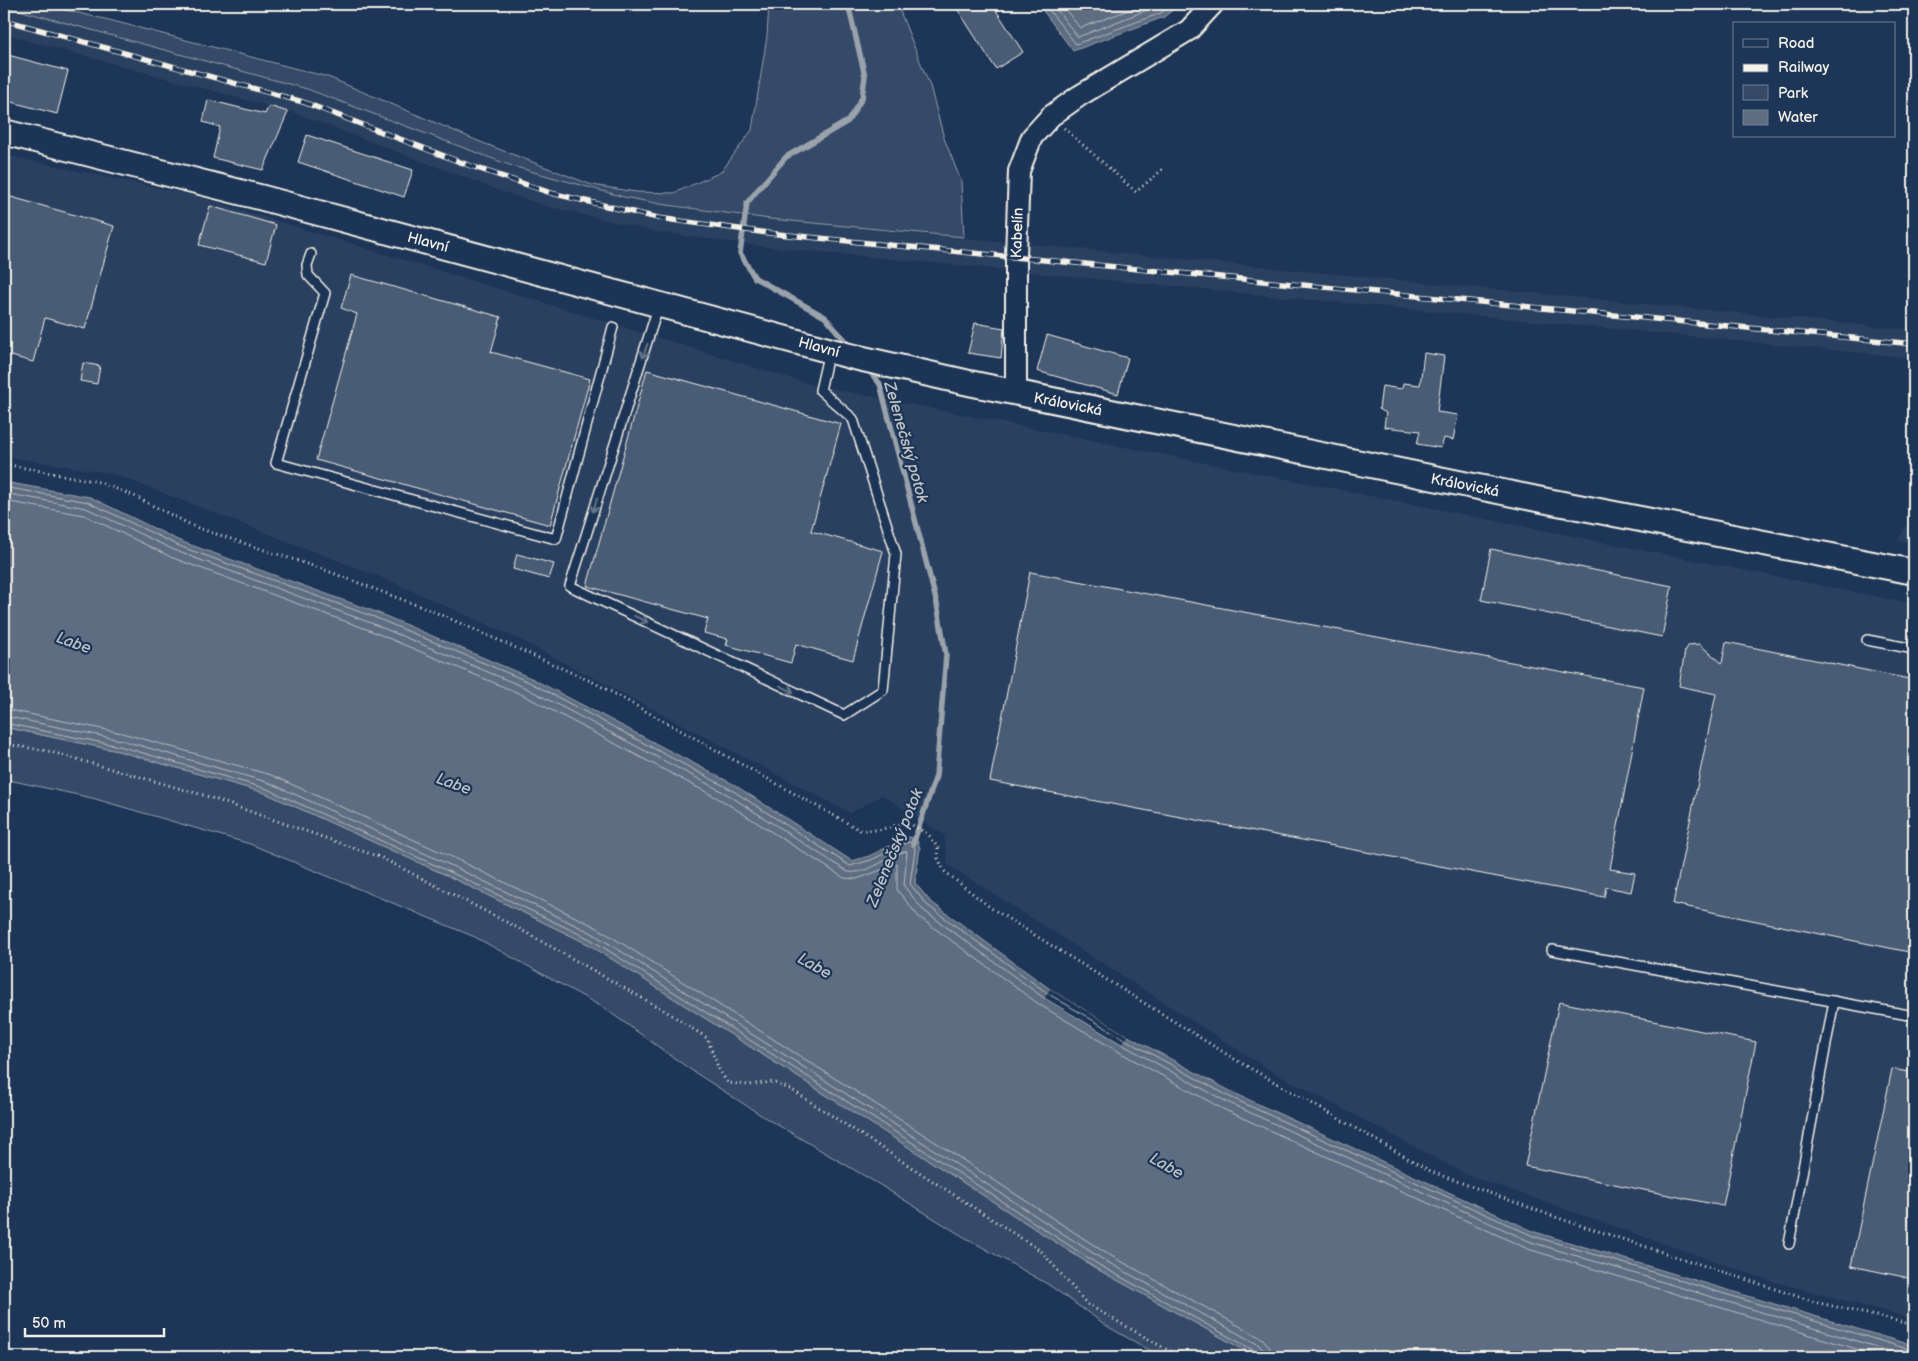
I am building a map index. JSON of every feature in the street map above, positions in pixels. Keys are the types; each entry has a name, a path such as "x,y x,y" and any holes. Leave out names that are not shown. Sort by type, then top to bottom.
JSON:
{"main road":[{"name":"Hlavní","path":"4,132 272,200 840,353 900,367"},
{"name":"Královická","path":"900,367 1016,394 1527,497 1914,572"}],"street":[{"name":"Kabelín","path":"1016,394 1016,256 1019,171 1032,137 1051,116 1079,96 1189,30 1213,4"}],"lane":[{"path":"310,254 307,265 308,275 325,293 276,463 556,539 614,327"},
{"path":"659,304 570,586 844,715 883,690 896,554 853,418 820,390 840,353"},
{"path":"1867,640 1914,649"},
{"path":"1552,950 1914,1016"},
{"path":"1789,1244 1834,1001"}],"path":[{"path":"1051,116 1121,181 1136,192 1165,167"},
{"path":"4,464 99,482 134,496 195,527 325,570 437,613 595,683 860,830 879,830 907,822 929,835 938,848 938,858 944,872 991,908 1236,1060 1432,1172 1555,1217 1814,1302 1914,1325"},
{"path":"4,744 48,751 203,795 373,855 516,927 667,1012 707,1038 720,1072 728,1083 773,1082 792,1090 1041,1251 1087,1304 1180,1357"}],"shaded area":[{"path":"4,6 254,72 359,107 512,166 624,197 660,204 770,219 1914,330 1914,358 767,247 656,232 547,206 503,192 298,114 4,34"},
{"path":"4,155 196,196 809,384 1914,604 1914,1319 1771,1281 1467,1175 1268,1069 948,865 944,835 882,795 850,813 521,640 390,581 114,474 4,456"},
{"path":"1914,514 1914,544 1898,540"}],"green space":[{"path":"4,4 39,4 109,20 328,77 478,141 592,185 636,192 674,193 721,172 752,130 767,36 769,4 897,4 930,86 944,138 961,181 964,237 770,219 660,204 624,197 512,166 307,89 4,6"},
{"path":"4,727 118,751 265,793 446,875 588,944 1097,1269 1257,1357 1162,1357 1110,1328 1049,1285 959,1234 764,1117 691,1070 604,1008 475,937 250,844 92,798 4,779"}],"water":[{"path":"1038,4 1180,4 1164,17 1073,51"},
{"name":"Labe","path":"4,482 90,497 180,541 376,612 531,678 733,784 852,861 869,856 908,837 916,838 920,848 915,883 930,901 1050,989 1128,1036 1232,1092 1535,1232 1914,1346 1914,1357 1257,1357 1097,1269 588,944 446,875 265,793 118,751 4,727"}],"pier":[{"path":"1050,989 1128,1036 1122,1045 1044,999"}],"building":[{"path":"954,4 992,4 1023,52 996,69"},
{"path":"4,54 68,71 57,114 4,100"},
{"path":"208,100 265,114 269,106 288,112 263,170 213,158 220,127 203,122"},
{"path":"307,135 413,170 404,197 298,162"},
{"path":"4,195 114,226 85,329 45,318 33,362 4,354"},
{"path":"210,206 276,225 266,262 199,245"},
{"path":"351,275 501,317 491,352 590,379 550,525 316,460 357,314 341,308"},
{"path":"975,323 1004,328 1001,358 968,353"},
{"path":"1047,335 1128,358 1118,394 1037,371"},
{"path":"1424,353 1444,356 1437,412 1458,415 1453,440 1444,438 1441,448 1417,444 1420,431 1384,427 1386,413 1379,409 1382,386 1402,389 1403,383 1420,385"},
{"path":"83,363 100,366 97,384 80,381"},
{"path":"647,370 841,424 811,531 883,551 853,660 796,644 791,663 726,645 728,639 704,633 708,619 587,586"},
{"path":"1491,549 1672,586 1662,637 1481,600"},
{"path":"517,554 554,564 549,579 513,569"},
{"path":"1030,572 1644,687 1610,869 1635,873 1631,892 1606,887 1604,897 990,781"},
{"path":"1726,642 1914,680 1914,953 1673,904 1716,694 1679,686 1685,651 1689,645 1699,644 1722,663"},
{"path":"1559,1002 1756,1042 1723,1206 1525,1166"},
{"path":"1892,1069 1914,1073 1914,1279 1851,1266"}],"waterway":[{"name":"Zelenečský potok","path":"848,4 865,76 862,98 848,121 786,157 747,203 740,253 755,278 825,317 850,347"},
{"name":"Zelenečský potok","path":"867,368 880,384 937,604 946,655 936,776 913,844"}],"railway":[{"path":"4,20 303,102 468,165 551,193 658,218 768,233 1914,344"}]}
